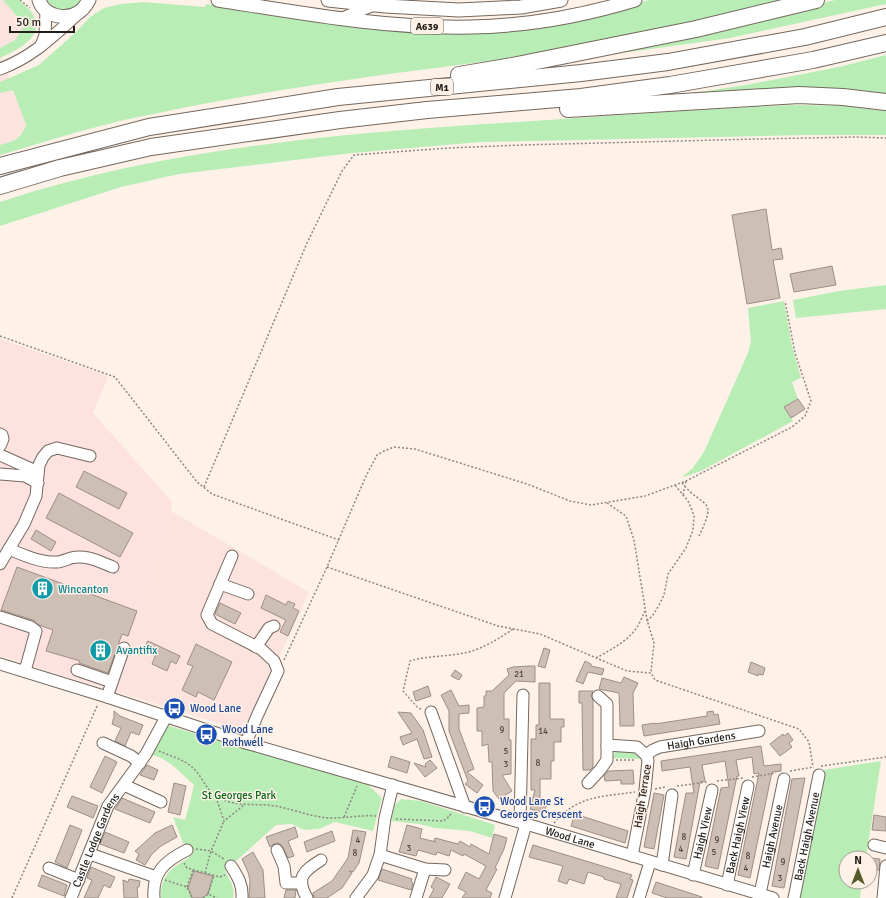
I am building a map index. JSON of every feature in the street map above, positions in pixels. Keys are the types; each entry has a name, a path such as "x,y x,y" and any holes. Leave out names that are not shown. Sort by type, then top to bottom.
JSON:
{"highway":[{"path":"338,97 512,66 696,29 816,0"},
{"name":"M1","path":"0,166 149,127 338,97 581,73 668,62 805,37 886,17"},
{"name":"M1","path":"0,186 60,168 151,147 340,120 427,110 582,97 670,85 813,60 886,43"},
{"name":"M1","path":"340,120 672,104 799,95 842,97 886,102"}],"main road":[{"path":"39,5 54,15 64,17 72,16 79,12 85,7 89,0"},
{"name":"A639","path":"218,0 339,19 398,25 471,27 543,22 635,0"},
{"name":"A639","path":"328,0 374,5 459,10 521,7 561,0"}],"street":[{"path":"39,5 45,35 40,48"},
{"path":"339,19 374,5"},
{"path":"0,69 22,59 40,48 79,12"},
{"path":"0,434 2,435 3,439 0,446"},
{"path":"0,564 24,524 36,496 42,458 48,451 57,448 90,456"},
{"path":"0,455 38,478"},
{"path":"0,474 38,478"},
{"path":"9,549 29,557 45,561 57,562 82,556 113,567"},
{"path":"232,556 207,614 212,624 256,647 274,661 278,671 246,743"},
{"path":"220,584 248,594"},
{"path":"0,617 32,627 36,631 25,671"},
{"path":"256,647 269,628 274,626"},
{"path":"105,696 112,682 124,648"},
{"name":"Wood Lane","path":"0,664 105,696 246,743 523,823 773,898"},
{"path":"77,670 112,682"},
{"path":"505,898 523,823 523,695"},
{"path":"588,783 607,760 606,704 598,696"},
{"path":"430,712 460,805"},
{"name":"Castle Lodge Gardens","path":"71,898 90,854 108,806 150,748 166,717"},
{"name":"Haigh Gardens","path":"647,758 653,750 660,747 761,732 745,727"},
{"path":"103,743 131,756 140,763"},
{"name":"Haigh Terrace","path":"607,745 637,747 642,750 647,758 645,790 632,856"},
{"name":"Back Haigh Avenue","path":"794,898 816,771"},
{"name":"Haigh Avenue","path":"760,894 784,779"},
{"name":"Castle Lodge Gardens","path":"124,785 161,802"},
{"path":"356,898 373,875 380,855 381,839 393,785"},
{"name":"Back Haigh View","path":"728,885 748,786"},
{"name":"Haigh View","path":"693,875 712,790"},
{"path":"662,865 672,795"},
{"path":"874,845 886,848"},
{"path":"154,898 153,889 162,879 163,866 171,858 187,850"},
{"path":"277,850 284,866 286,883 301,883"},
{"path":"90,854 162,879"},
{"path":"380,855 425,869 445,870"},
{"path":"307,898 301,883 302,875 308,868 321,860"},
{"path":"639,898 650,862"},
{"path":"883,898 886,866"},
{"path":"49,868 79,880"},
{"path":"232,868 240,879 242,898"},
{"path":"416,898 425,869"},
{"path":"421,882 423,887 428,892"}],"path":[{"path":"20,0 29,7 39,5"},
{"path":"204,487 307,243 342,170 354,156 448,148 522,145 856,137 886,138"},
{"path":"278,671 327,567 366,476 377,455 394,447 415,449 527,484 570,501 591,505 645,496 682,483 792,427 805,416 811,401 795,353 785,301"},
{"path":"0,336 115,377 197,482 212,494 339,540"},
{"path":"683,495 686,481"},
{"path":"682,483 706,504 708,508 707,519 699,536"},
{"path":"647,621 660,605 664,595 668,574 686,548 692,530 694,516 688,501 675,485"},
{"path":"607,503 626,516 634,540 647,621 654,643 651,673 655,680 799,729 809,742 816,771"},
{"path":"327,567 498,626 540,634 627,671 651,673"},
{"path":"596,658 617,646 636,630 645,610"},
{"path":"430,712 418,708 403,691 410,661 420,658 471,651 495,641 513,629"},
{"path":"12,898 105,696"},
{"path":"150,748 192,766 216,796 224,821"},
{"path":"607,760 647,758"},
{"path":"344,817 361,776"},
{"path":"216,796 244,806 267,805 282,807 330,818 364,815 385,818 443,821 460,805"},
{"path":"204,873 211,851 224,821 244,806"},
{"path":"179,863 183,861 187,868 220,877 232,868 223,858 211,851 199,849 187,850"},
{"path":"192,898 187,887 193,870"},
{"path":"203,898 208,894 214,875"},
{"path":"162,879 187,887"},
{"path":"208,894 217,898"}],"shaded area":[{"path":"0,0 3,0 25,26 15,40 0,48"},
{"path":"0,52 26,125 23,133 15,140 0,145"},
{"path":"0,339 108,376 93,413 172,502 171,511 114,691 0,656"},
{"path":"171,511 309,592 252,716 242,725 235,728 114,691"}],"green space":[{"path":"3,0 19,0 32,13 36,21 36,29 28,42 0,58 0,48 15,40 25,26"},
{"path":"47,0 82,0 74,7 64,10 55,7"},
{"path":"649,0 785,0 633,34 519,56 311,85 186,107 108,124 0,155 0,145 19,137 26,125 13,90 0,93 0,82 39,65 75,33 90,17 104,8 121,4 143,2 205,7 206,4 372,28 582,18"},
{"path":"835,0 886,0 886,4 730,38 629,52 628,47 696,34"},
{"path":"886,55 886,97 645,100 746,85 839,67"},
{"path":"792,105 851,106 886,111 886,135 806,135 481,142 352,153 179,174 121,187 0,226 0,202 63,183 192,155 388,131 724,108"},
{"path":"886,285 886,309 796,318 793,300 839,291"},
{"path":"784,301 792,346 801,378 792,382 798,399 784,407 793,421 703,470 684,477 683,476 692,469 704,452 748,353 751,342 748,308"},
{"name":"St Georges Park","path":"166,725 368,785 382,798 373,831 335,822 319,829 304,830 292,824 276,825 225,871 233,887 233,898 161,898 161,890 168,873 177,865 189,858 173,817 185,820 194,785 169,763 163,759 151,755"},
{"path":"616,750 635,752 642,759 612,758"},
{"path":"881,761 867,850 838,850 838,890 861,890 860,898 798,897 824,770"},
{"path":"401,799 421,801 495,825 492,838 470,831 435,828 419,824 391,821 395,805"}],"building":[{"path":"766,209 772,250 781,248 783,259 773,260 780,298 747,304 732,215"},
{"path":"832,266 836,285 794,292 790,274"},
{"path":"798,399 805,409 791,418 784,407"},
{"path":"84,471 127,493 119,509 76,487"},
{"path":"59,493 133,533 120,557 46,518"},
{"path":"36,530 56,542 51,551 31,539"},
{"name":"Wincanton","path":"17,567 137,611 128,636 122,634 108,673 79,663 80,661 46,651 53,630 39,625 33,620 1,610"},
{"path":"266,595 286,605 288,601 295,604 293,608 299,611 288,636 280,632 286,620 261,608"},
{"path":"220,603 241,613 235,624 215,614"},
{"path":"148,641 180,656 176,664 171,661 167,671 152,664 156,654 144,648"},
{"path":"196,644 232,662 214,700 198,692 196,697 182,690 193,666 187,664"},
{"path":"544,648 550,650 545,668 538,666"},
{"path":"585,661 591,664 591,666 604,669 602,675 588,672 583,684 576,681"},
{"path":"751,662 765,668 763,675 758,674 758,676 748,672"},
{"path":"535,666 535,682 516,681 504,693 504,719 509,719 509,740 511,740 511,774 502,775 512,791 499,799 493,791 492,762 489,762 488,744 482,746 482,731 477,731 477,708 484,707 484,696 486,696 486,691 492,691 509,675 507,669 513,667"},
{"path":"455,670 462,675 459,680 451,676"},
{"path":"624,677 638,683 633,693 634,726 620,726 619,693 599,689 602,678 621,683"},
{"path":"539,683 550,683 550,719 564,719 564,727 561,727 561,742 554,742 554,761 551,761 551,779 540,779 540,801 547,803 544,813 530,809 535,790 531,790 531,739 536,739 536,725 539,725"},
{"path":"428,686 431,696 416,701 413,692"},
{"path":"451,690 459,706 469,705 469,713 459,714 459,729 474,769 467,772 483,785 477,793 465,784 468,781 449,731 449,711 441,695"},
{"path":"579,691 593,691 591,695 593,700 593,767 590,770 583,770 582,703 579,703"},
{"path":"114,711 120,716 143,725 139,735 131,732 125,746 115,741 121,728 112,724"},
{"path":"713,711 714,715 718,714 720,724 644,736 642,725 707,716 707,712"},
{"path":"398,712 411,713 423,730 432,757 424,759 417,739 403,745 400,737 412,733"},
{"path":"788,733 793,740 789,743 792,747 780,756 770,744 783,734 784,736"},
{"path":"761,746 764,766 781,764 781,771 772,772 750,878 738,875 759,773 754,774 752,757 736,760 739,776 737,776 718,869 705,866 721,788 729,787 725,761 702,765 705,781 700,782 686,859 674,857 686,793 694,793 690,767 662,771 661,761"},
{"path":"105,756 117,762 102,793 90,787"},
{"path":"391,756 410,762 407,773 388,767"},
{"path":"430,760 437,768 425,777 414,763 426,767 425,764"},
{"path":"147,765 158,770 154,780 140,775"},
{"path":"633,770 634,784 621,784 621,780 605,781 604,776 608,771"},
{"path":"805,778 784,888 772,886 792,779"},
{"path":"174,783 186,786 180,815 168,812"},
{"path":"654,793 664,795 654,849 644,847"},
{"path":"72,796 98,806 93,818 67,807"},
{"path":"122,798 155,812 150,823 115,809"},
{"path":"575,814 628,831 625,843 571,826"},
{"path":"874,815 886,817 886,831 872,830"},
{"path":"70,825 82,830 67,868 55,862"},
{"path":"172,825 177,837 161,846 152,854 145,865 136,860 139,854 135,851 155,833"},
{"path":"407,825 422,829 420,838 436,842 434,841 435,838 458,844 460,841 470,847 471,844 489,854 494,834 507,838 504,849 495,868 497,869 486,890 492,893 490,898 462,898 466,892 458,888 466,872 479,879 486,866 464,854 463,856 451,850 449,856 437,852 436,855 418,850 416,856 399,852"},
{"path":"295,827 298,837 288,841 294,856 288,858 283,847 278,843 270,847 266,837"},
{"path":"353,830 366,832 359,863 353,872 349,871 352,873 342,888 327,898 314,898 313,893 332,881 348,858"},
{"path":"332,831 335,841 307,852 304,842"},
{"path":"105,832 129,842 124,853 100,844"},
{"path":"533,845 632,875 630,879 633,880 627,898 616,898 621,884 588,872 584,884 569,879 567,884 558,881 563,866 529,857"},
{"path":"253,852 263,870 265,898 249,898 250,880 242,859"},
{"path":"878,859 880,859 878,870"},
{"path":"91,867 115,877 110,888 104,885 98,898 84,898 92,880 87,878"},
{"path":"382,869 412,879 411,882 413,883 411,890 378,880"},
{"path":"194,871 213,876 208,894 202,898 192,898 188,887"},
{"path":"42,875 67,885 64,896 38,886"},
{"path":"436,877 450,884 442,898 429,898 434,889 431,887"},
{"path":"129,879 140,881 139,887 137,887 138,898 124,898 123,880 128,882"},
{"path":"656,882 702,898 667,898 652,893"},
{"path":"286,890 296,890 295,898 284,898"}],"place":[{"name":"Wincanton","path":"42,589"},
{"name":"Avantifix","path":"100,650"},
{"name":"Wood Lane","path":"174,708"},
{"name":"Wood Lane Rothwell","path":"206,735"},
{"name":"Wood Lane St Georges Crescent","path":"484,807"}]}
